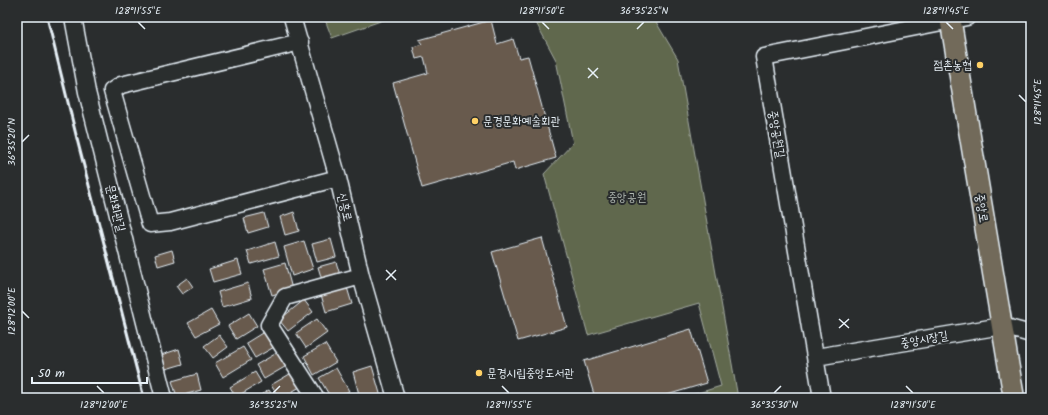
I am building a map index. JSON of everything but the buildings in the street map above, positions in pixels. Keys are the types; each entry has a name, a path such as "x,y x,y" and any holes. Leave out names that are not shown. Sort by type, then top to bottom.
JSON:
{"main road":[{"name":"중앙로","path":"956,18 1014,398"}],"street":[{"name":"문화회관길","path":"72,17 87,92 164,398"},
{"name":"신흥로","path":"292,17 338,178 361,276 396,398"},
{"name":"중앙공원길","path":"822,398 764,57 956,18"},
{"path":"300,42 121,85 112,91 150,224 170,222 338,178"},
{"path":"316,398 269,325 285,297 361,276"},
{"name":"중앙시장길","path":"816,358 1002,326 1031,334"}],"green space":[{"path":"324,17 392,17 332,38"},
{"name":"중앙공원","path":"533,17 653,17 678,59 738,398 682,398 721,386 699,303 588,335 544,174 573,143 556,60"}],"railway":[{"path":"47,17 144,398"}],"place":[{"name":"점촌농협","path":"980,65"},
{"name":"문경문화예술회관","path":"475,121"},
{"name":"문경시립중앙도서관","path":"479,373"}]}
